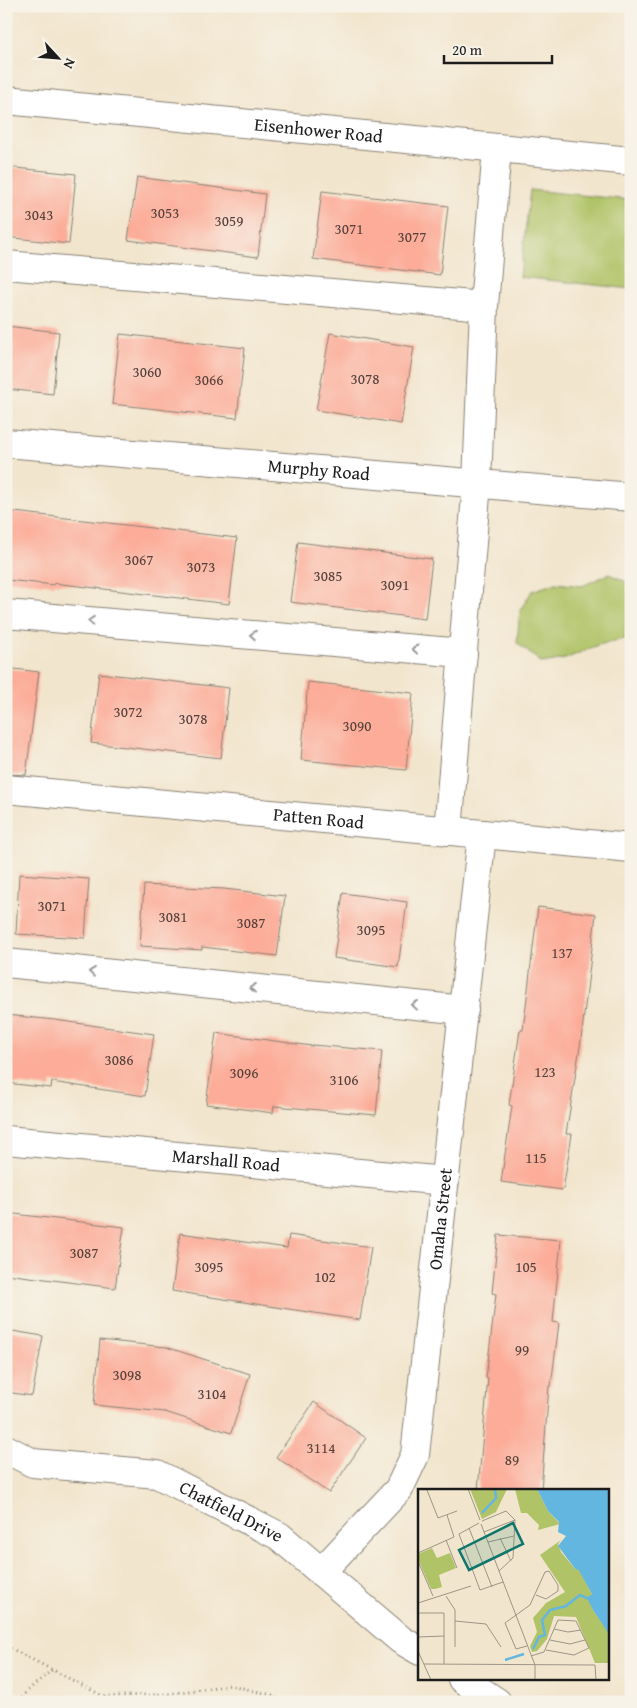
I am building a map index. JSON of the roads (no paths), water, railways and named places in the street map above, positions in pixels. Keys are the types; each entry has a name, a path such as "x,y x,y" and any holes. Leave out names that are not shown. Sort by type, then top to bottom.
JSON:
{"street":[{"name":"Eisenhower Road","path":"6,100 631,161"},
{"path":"448,831 477,484 484,306 497,148"},
{"path":"6,265 484,306"},
{"name":"Murphy Road","path":"6,443 631,497"},
{"path":"6,614 464,653"},
{"name":"Patten Road","path":"6,789 631,848"},
{"name":"Omaha Street","path":"321,1572 399,1489 415,1455 482,834"},
{"path":"6,963 464,1010"},
{"name":"Marshall Road","path":"6,1140 445,1181"},
{"name":"Chatfield Drive","path":"6,1450 34,1463 157,1474 279,1536 401,1640 418,1651"},
{"path":"464,1680 497,1702"}]}
